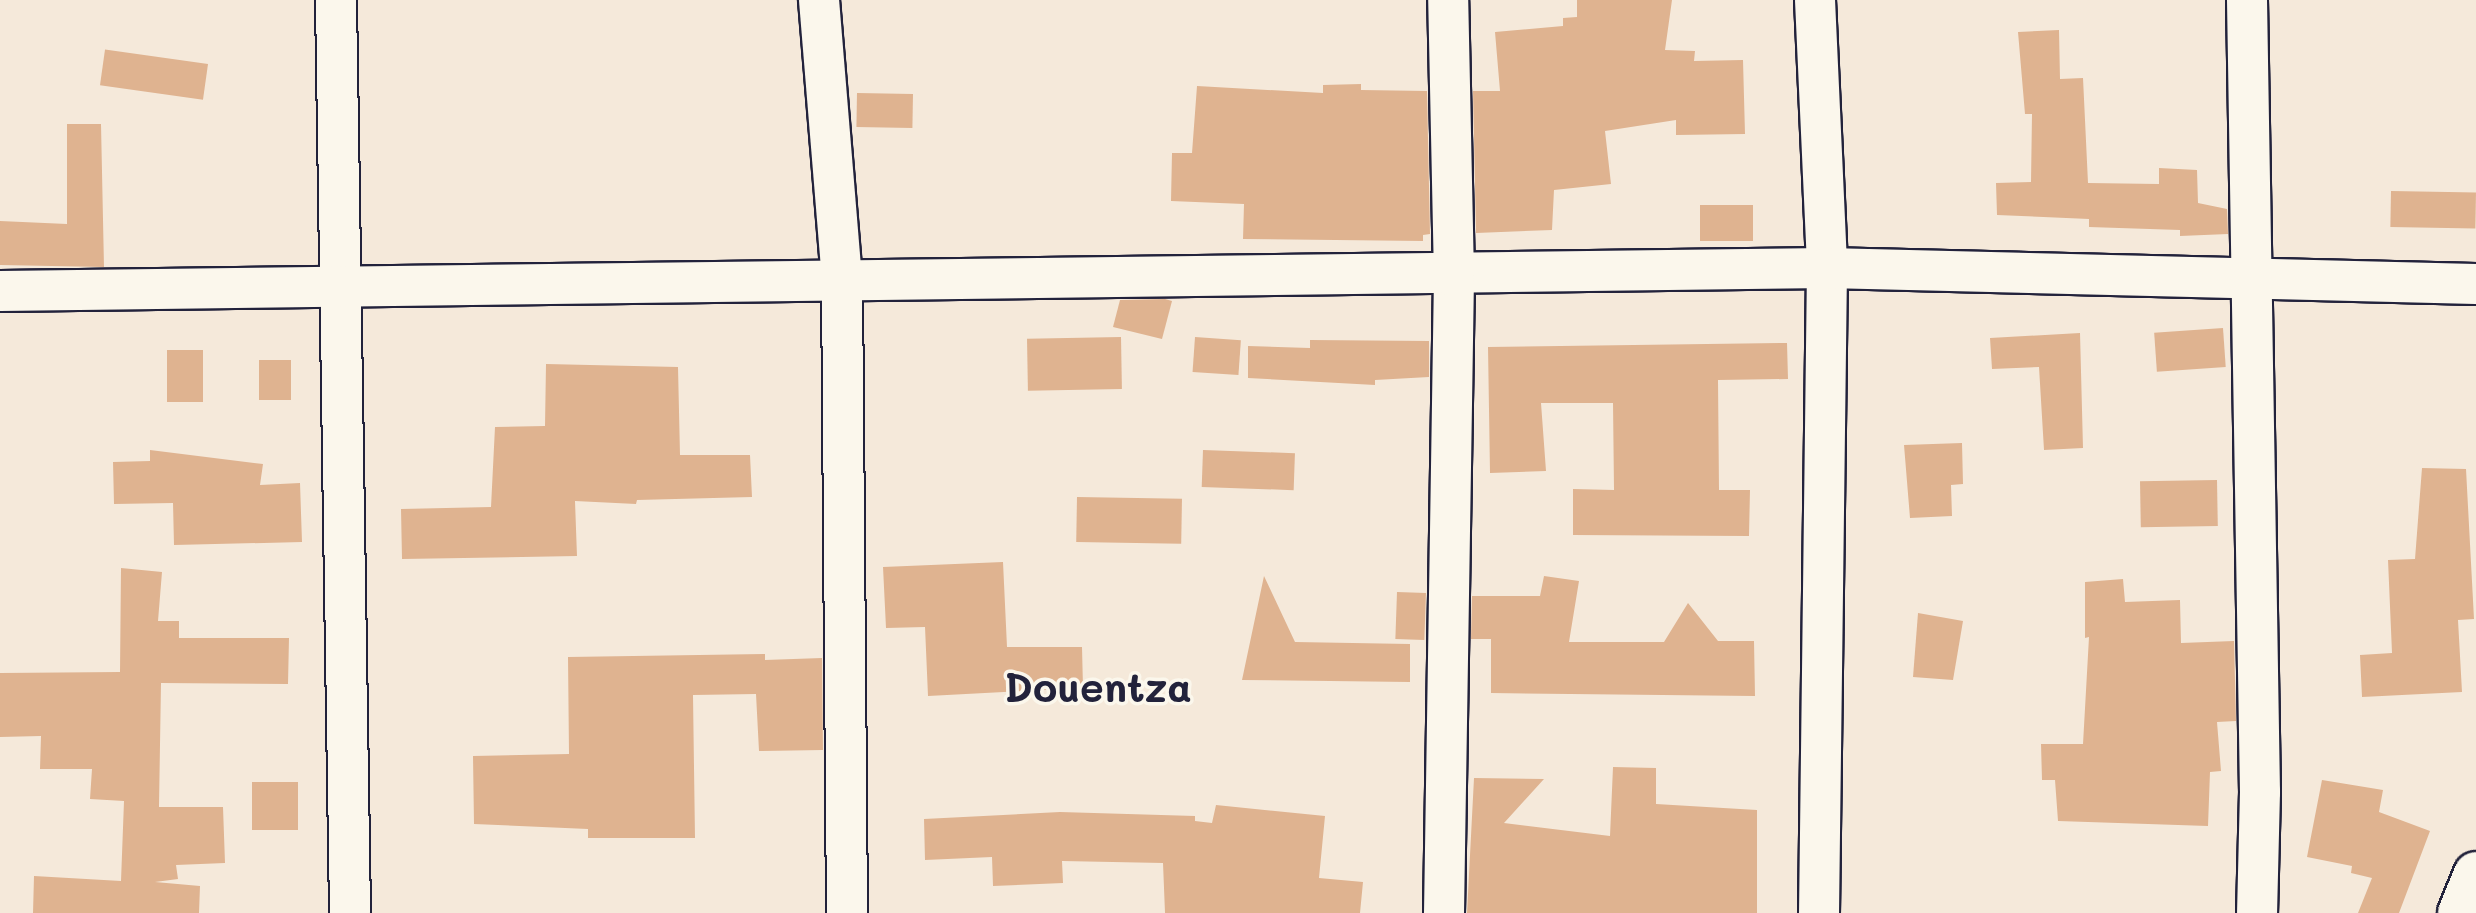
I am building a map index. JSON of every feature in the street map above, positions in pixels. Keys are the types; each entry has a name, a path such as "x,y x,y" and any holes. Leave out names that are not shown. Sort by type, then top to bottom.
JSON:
{"main road":[{"path":"2460,913 2476,874"}],"street":[{"path":"336,0 350,913"},
{"path":"819,0 842,280 847,913"},
{"path":"1444,913 1454,277 1448,0"},
{"path":"1815,0 1827,268 1819,913"},
{"path":"2247,0 2254,279 2257,913"},
{"path":"0,291 842,280 1454,277 1827,268 2476,284"}],"building":[{"path":"1577,0 1672,0 1665,50 1695,51 1694,61 1743,60 1745,134 1676,135 1676,120 1605,131 1611,184 1554,190 1552,230 1476,233 1473,91 1500,91 1495,32 1563,26 1563,18 1577,17"},
{"path":"2059,30 2060,79 2083,78 2088,183 2159,184 2159,168 2197,170 2198,203 2227,209 2228,234 2180,236 2180,230 2089,227 2089,219 1997,215 1996,183 2031,182 2032,114 2025,114 2018,32"},
{"path":"105,50 208,64 203,100 100,85"},
{"path":"1361,84 1361,90 1427,91 1430,234 1423,235 1423,241 1243,239 1244,204 1171,201 1172,153 1192,153 1197,86 1323,93 1323,85"},
{"path":"857,93 913,94 912,128 856,127"},
{"path":"67,124 101,124 104,267 0,265 0,221 67,224"},
{"path":"2391,191 2476,192 2475,228 2390,227"},
{"path":"1700,205 1753,205 1753,241 1700,241"},
{"path":"1120,300 1172,301 1162,339 1113,327"},
{"path":"2223,328 2226,367 2157,372 2154,333"},
{"path":"2080,333 2083,448 2044,450 2039,367 1992,369 1990,338"},
{"path":"1121,337 1122,389 1028,391 1027,339"},
{"path":"1195,337 1241,340 1238,375 1193,372"},
{"path":"1310,340 1429,341 1429,377 1375,380 1375,385 1248,378 1248,346 1310,348"},
{"path":"1787,343 1788,379 1718,380 1719,490 1750,490 1749,536 1573,535 1573,489 1614,490 1613,403 1541,403 1546,471 1490,473 1488,347"},
{"path":"167,350 203,350 203,402 167,402"},
{"path":"259,360 291,360 291,400 259,400"},
{"path":"546,364 678,367 680,455 750,455 752,497 637,500 636,504 575,501 577,556 402,559 401,509 491,507 495,427 545,426"},
{"path":"1962,443 1963,484 1951,485 1952,516 1910,518 1904,445"},
{"path":"150,450 263,464 260,485 300,483 302,542 174,545 173,503 114,504 113,462 150,461"},
{"path":"1203,450 1295,453 1294,490 1202,487"},
{"path":"2422,468 2466,469 2474,619 2458,620 2462,692 2362,697 2360,655 2392,653 2388,560 2415,559"},
{"path":"2217,480 2218,526 2141,527 2140,481"},
{"path":"1077,497 1182,499 1181,544 1076,542"},
{"path":"1003,562 1007,647 1082,647 1083,688 928,696 925,627 886,628 883,567"},
{"path":"121,568 162,572 158,621 179,621 179,638 289,638 288,684 161,683 159,807 223,807 225,863 176,865 178,879 155,882 200,886 199,913 33,913 34,876 121,881 124,801 90,799 92,769 40,769 41,736 0,737 0,673 120,672"},
{"path":"1264,576 1295,642 1410,644 1410,682 1242,680"},
{"path":"1544,576 1579,581 1569,642 1664,642 1688,603 1718,641 1754,641 1755,696 1491,693 1491,639 1471,639 1472,596 1540,596"},
{"path":"2123,579 2125,602 2180,600 2181,643 2234,641 2236,721 2217,722 2221,771 2210,772 2208,826 2058,821 2055,780 2042,780 2041,744 2083,744 2089,637 2085,638 2085,582"},
{"path":"1397,592 1426,593 1424,640 1395,639"},
{"path":"1918,613 1963,621 1953,680 1913,677"},
{"path":"765,654 765,660 822,658 823,750 759,751 756,694 693,695 695,838 588,838 588,829 474,824 473,756 569,754 568,657"},
{"path":"1613,767 1656,768 1656,804 1757,810 1757,913 1467,913 1474,778 1544,779 1504,823 1610,836"},
{"path":"2322,780 2383,790 2379,812 2430,831 2399,913 2358,913 2372,878 2351,873 2352,866 2307,857"},
{"path":"252,782 298,782 298,830 252,830"},
{"path":"1216,805 1325,816 1319,878 1363,882 1360,913 1165,913 1163,863 1062,861 1063,883 993,886 992,857 925,860 924,819 1060,812 1195,816 1195,821 1212,823"}],"district":[{"name":"Douentza","path":"1098,686"}]}
